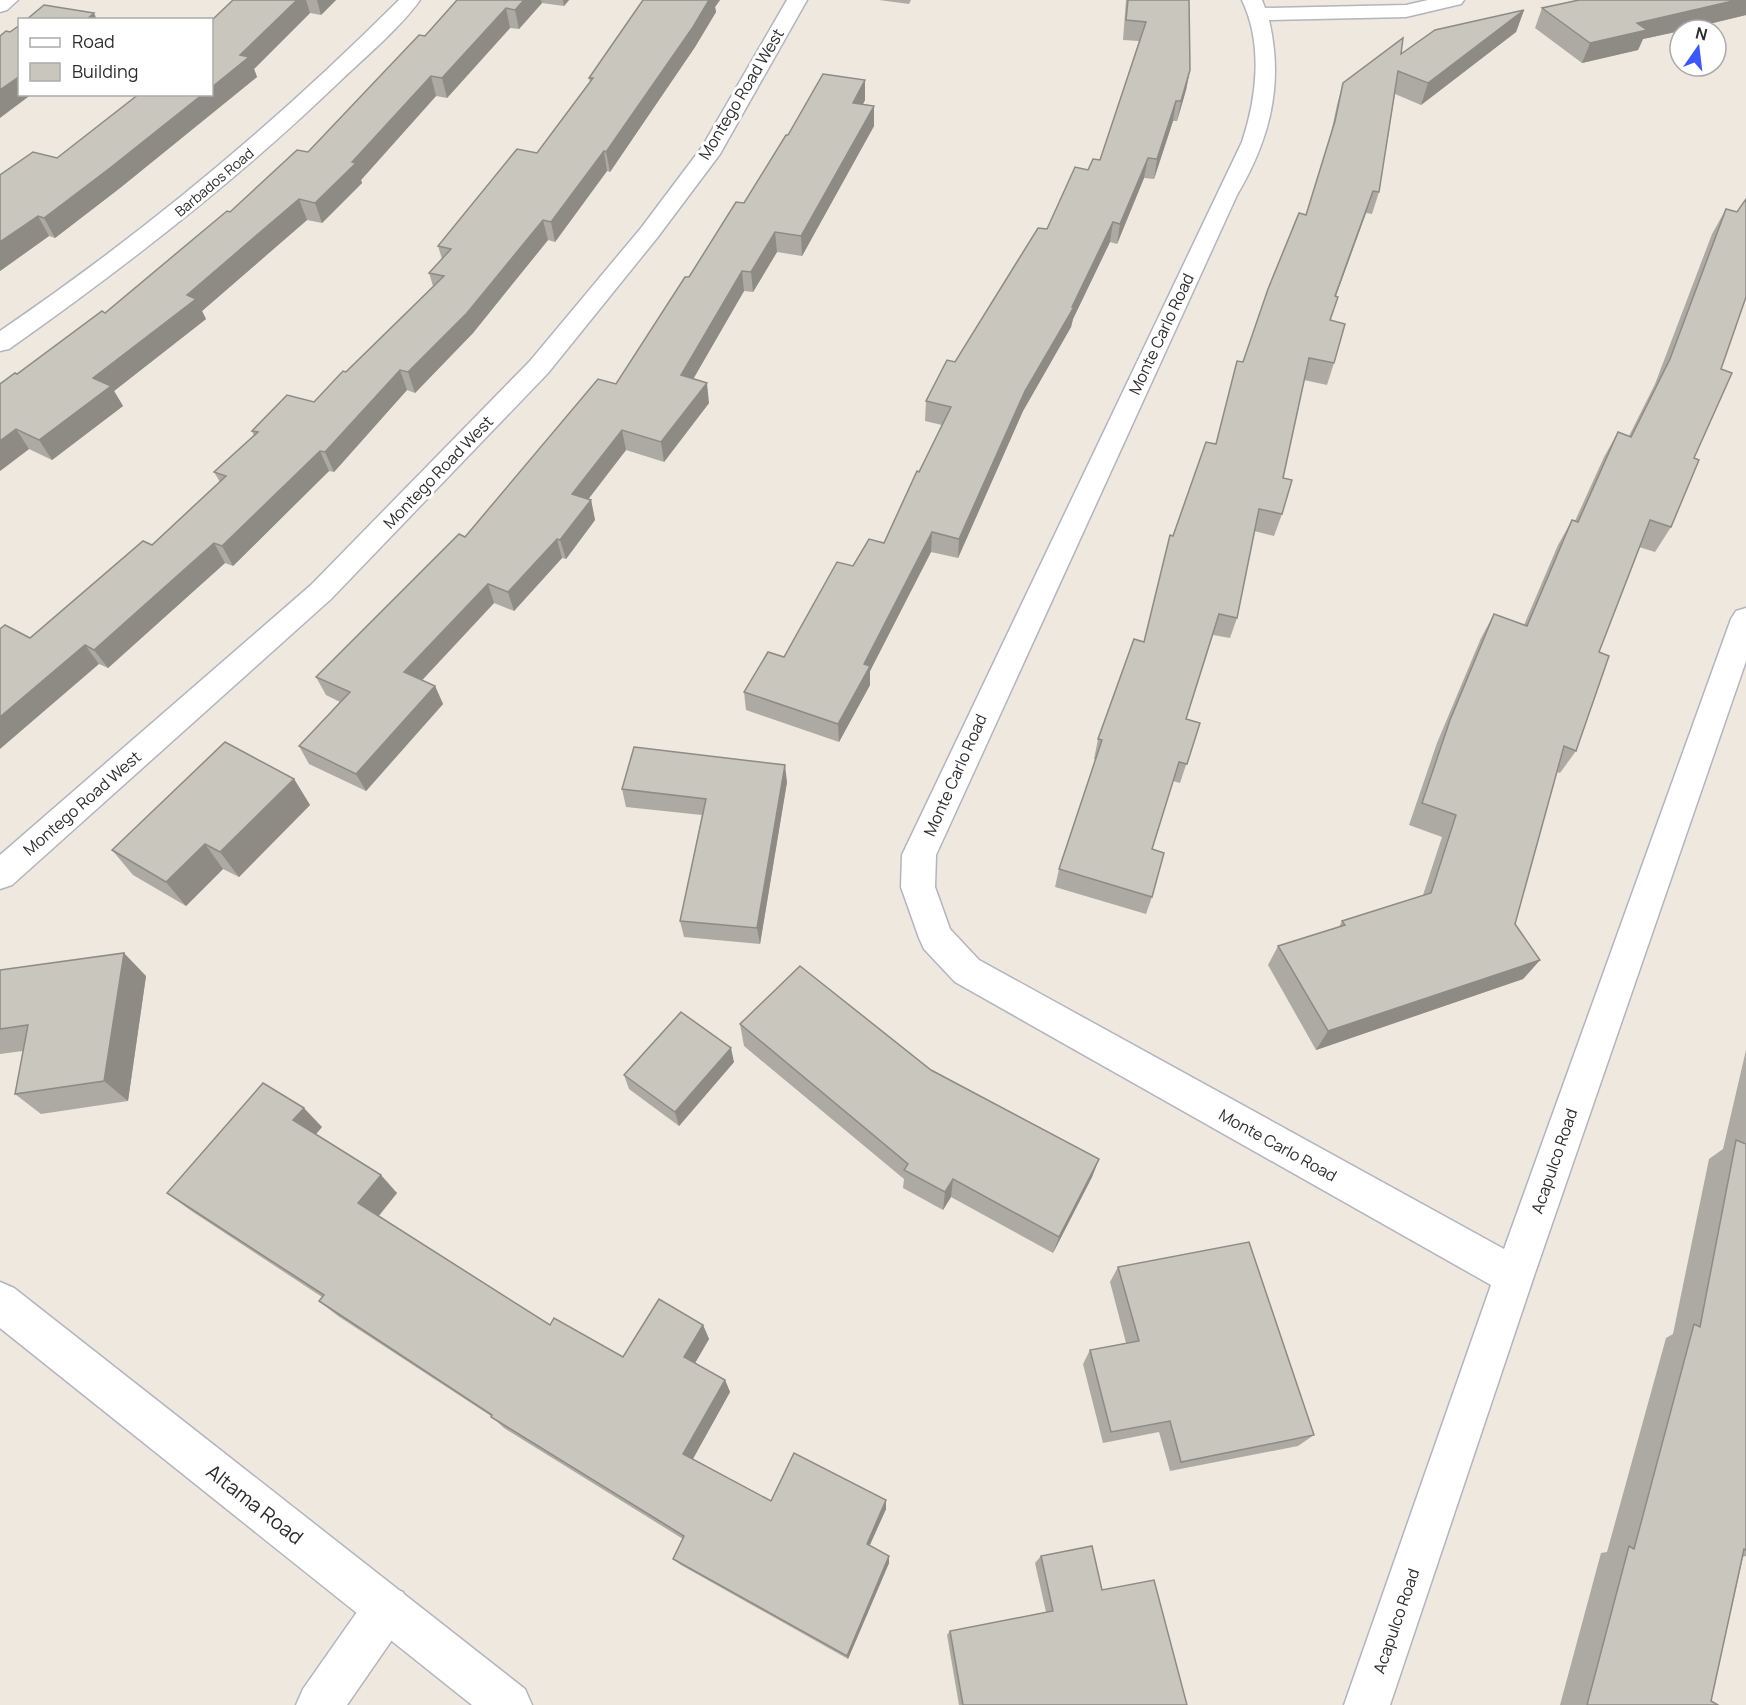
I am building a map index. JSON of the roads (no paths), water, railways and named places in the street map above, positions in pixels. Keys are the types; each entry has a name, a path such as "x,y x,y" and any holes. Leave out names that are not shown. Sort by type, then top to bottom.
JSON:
{"street":[{"path":"0,6 8,0"},
{"name":"Barbados Road","path":"0,343 72,293 187,206 245,157 360,52 410,0"},
{"name":"Montego Road West","path":"0,875 321,592 539,367 649,233 712,149 797,0"},
{"path":"1256,7 1406,11 1454,0"},
{"name":"Monte Carlo Road","path":"1256,7 1267,65 1266,95 1260,125 1242,169 1216,217 918,855 918,887 936,938 967,971 1514,1276"},
{"name":"Acapulco Road","path":"1367,1705 1514,1276 1746,619"},
{"name":"Altama Road","path":"0,1302 509,1705"},
{"path":"319,1705 387,1608"}]}
